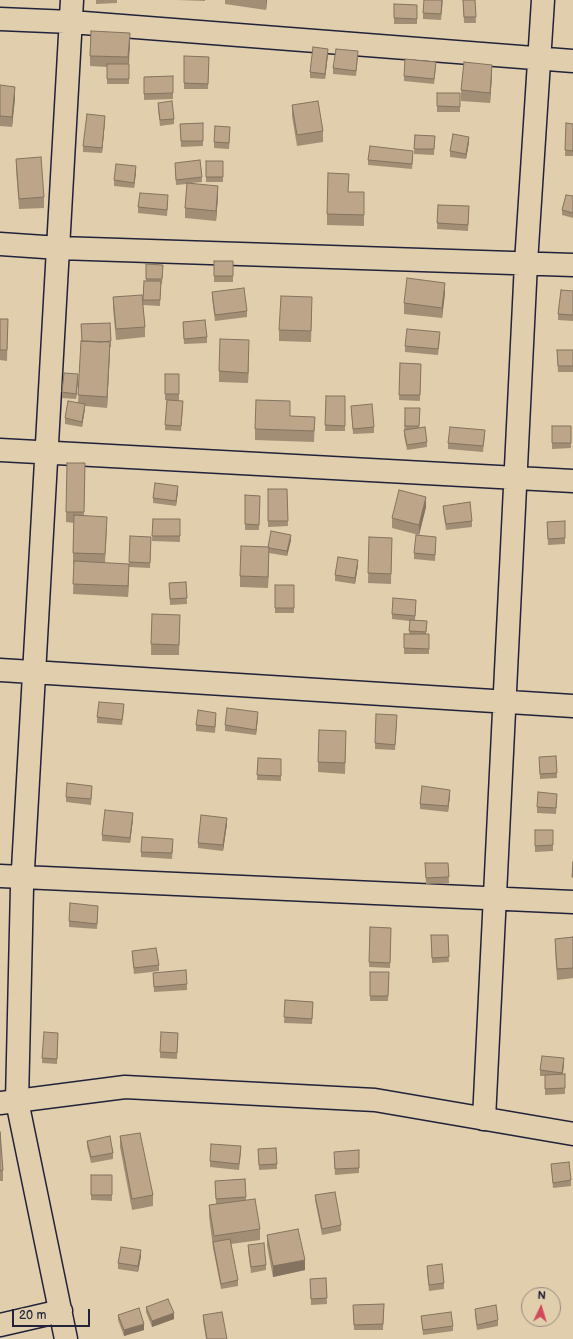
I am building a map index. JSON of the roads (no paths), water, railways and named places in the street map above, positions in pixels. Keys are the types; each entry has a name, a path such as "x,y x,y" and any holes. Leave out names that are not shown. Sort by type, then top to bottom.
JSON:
{"street":[{"path":"66,1339 61,1311 8,1102 48,453 72,0"},
{"path":"484,1119 526,263 543,0"},
{"path":"0,19 71,22 573,61"},
{"path":"0,244 59,248 573,265"},
{"path":"0,450 573,481"},
{"path":"0,670 573,706"},
{"path":"0,876 573,902"},
{"path":"8,1102 125,1087 375,1100 573,1134"},
{"path":"0,1325 61,1311"}]}
